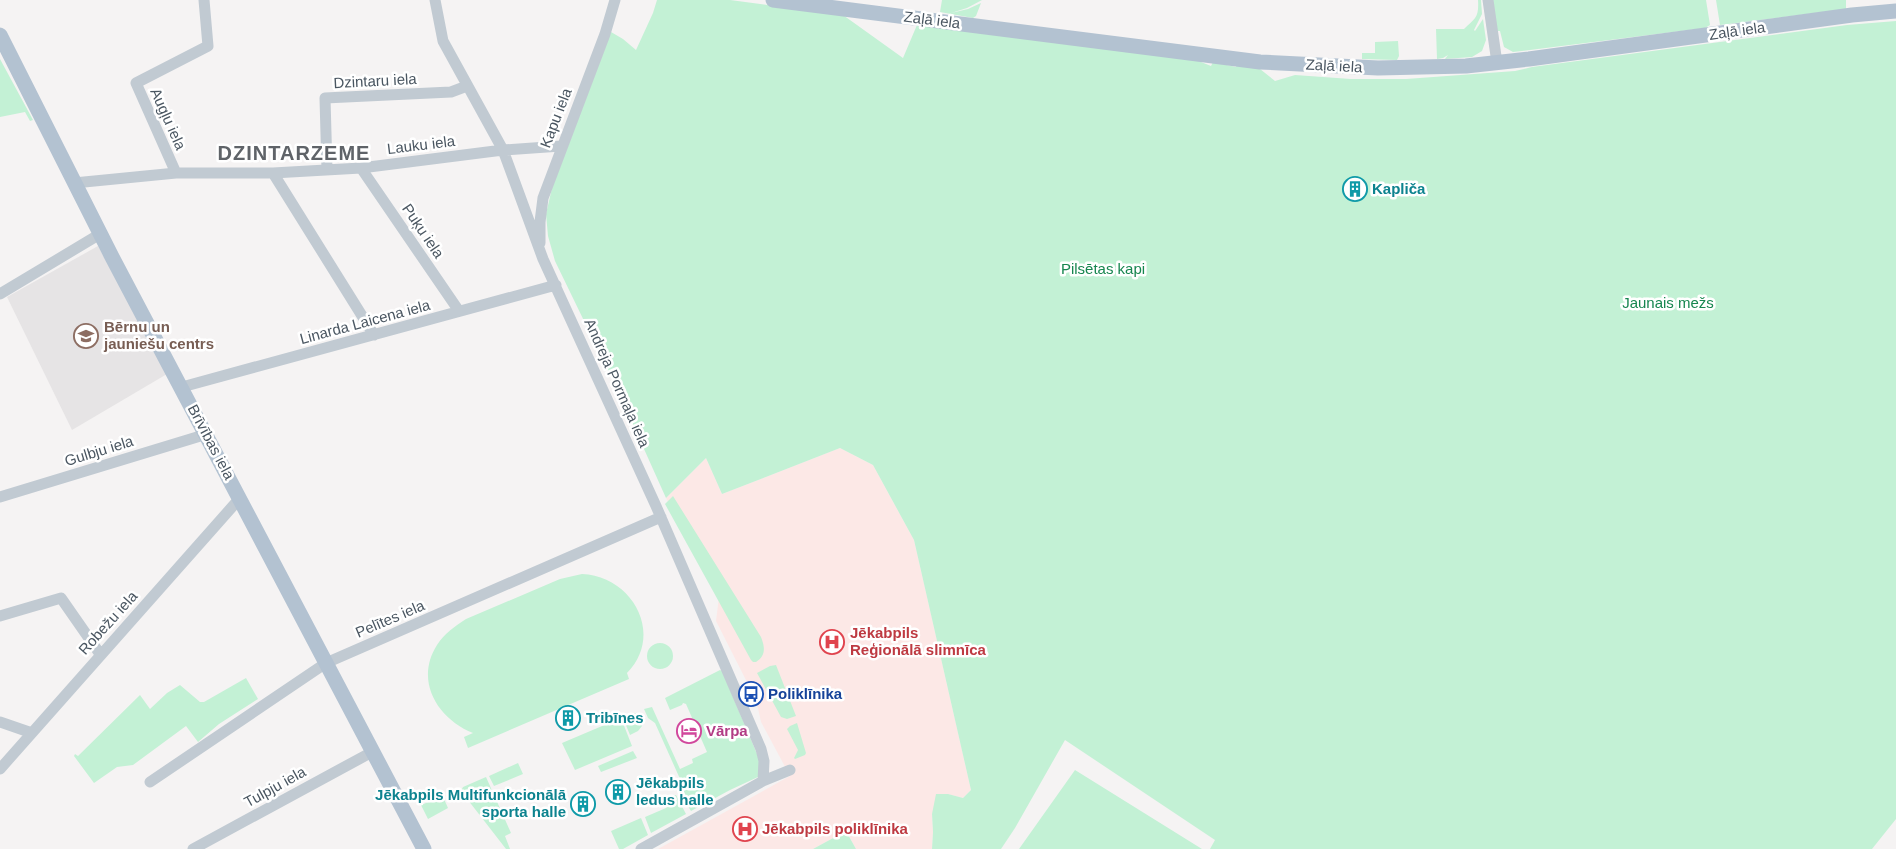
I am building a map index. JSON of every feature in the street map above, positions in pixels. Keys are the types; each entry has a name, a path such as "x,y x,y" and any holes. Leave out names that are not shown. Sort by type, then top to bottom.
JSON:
{"main road":[{"name":"Zaļā iela","path":"773,0 840,4 1260,62 1378,68 1466,66 1496,63 1852,15 1896,11"},
{"name":"Brīvības iela","path":"0,35 100,234 424,849"}],"street":[{"name":"Augļu iela","path":"176,173 136,83 208,46 204,0"},
{"name":"Andreja Pormaļa iela","path":"435,0 443,41 503,150 540,250 661,517 760,749 764,760 763,781"},
{"name":"Kapu iela","path":"540,250 540,222 543,198 561,146 605,34 615,0"},
{"path":"1488,0 1496,63"},
{"name":"Dzintaru iela","path":"327,170 325,98 451,92 467,86"},
{"name":"Lauku iela","path":"74,183 176,173 274,173 361,168 503,150 561,146"},
{"name":"Puķu iela","path":"361,168 460,311"},
{"path":"274,173 374,335"},
{"path":"0,294 100,234"},
{"name":"Linarda Laicena iela","path":"182,388 556,285"},
{"name":"Gulbju iela","path":"0,498 206,434"},
{"name":"Robežu iela","path":"0,769 240,498"},
{"name":"Pelītes iela","path":"150,782 326,663 661,517"},
{"path":"0,616 61,598 100,654"},
{"path":"0,722 32,733"},
{"name":"Tulpju iela","path":"193,849 372,752"},
{"path":"641,849 763,781 790,770"}],"shaded area":[{"name":"Bērnu un jauniešu centrs","path":"98,246 167,374 72,430 7,297"},
{"name":"Jēkabpils Reģionālā slimnīca","path":"840,448 873,465 914,540 971,790 963,798 948,794 932,814 932,849 856,849 846,831 813,849 658,849 790,776 761,722 758,708 748,684 716,621 719,597 666,498 706,458 722,494"}],"green space":[{"path":"657,0 730,0 843,15 903,58 917,25 1196,60 1211,66 1213,62 1236,67 1237,63 1260,69 1275,81 1295,75 1351,79 1406,79 1515,71 1532,67 1847,25 1896,21 1896,819 1872,849 1210,849 1215,840 1065,740 1001,849 932,849 932,814 936,794 948,794 963,798 971,790 914,540 873,465 840,448 722,494 706,458 666,498 618,391 555,261 548,236 546,214 552,188 611,32 636,50"},
{"path":"942,0 982,0 967,8 951,13 968,9 981,3 976,16 973,18 940,12"},
{"path":"1478,0 1481,0 1482,14 1474,30 1483,19 1486,40 1482,51 1472,57 1445,59 1448,55 1437,59 1436,29 1464,29 1476,17"},
{"path":"1493,0 1706,0 1710,25 1705,28 1513,52 1504,47 1500,31 1497,31"},
{"path":"1716,0 1846,0 1846,9 1720,25"},
{"path":"1398,41 1399,56 1397,60 1362,59 1362,53 1375,53 1375,42"},
{"path":"0,59 33,120 30,121 25,112 0,117"},
{"path":"673,496 761,637 764,651 762,657 756,662 751,660 665,504"},
{"path":"582,574 600,577 615,585 628,596 638,610 643,625 643,641 638,658 627,673 629,679 468,748 464,737 473,733 460,727 449,718 433,697 429,685 428,672 437,645 450,630 466,619 560,579"},
{"path":"660,643 669,647 673,656 669,665 660,669 651,665 647,656 651,647"},
{"path":"776,665 796,716 787,719 781,717 757,673"},
{"path":"720,670 760,761 758,777 691,811 680,793 685,790 655,723 648,718 644,709 652,707 680,769 693,763 692,759 707,752 686,704 683,703 670,710 665,698"},
{"path":"246,678 258,699 219,724 198,742 186,726 133,765 117,767 94,783 74,756 75,754 78,756 140,695 150,709 167,693 180,685 200,702 204,702"},
{"path":"636,713 642,726 638,731 630,735 623,718"},
{"path":"621,718 632,746 575,770 562,743"},
{"path":"797,723 806,753 795,759 798,750 787,729"},
{"path":"633,751 637,758 601,772 598,766"},
{"path":"518,763 523,774 494,786 489,776"},
{"path":"1075,770 1202,849 1019,849"},
{"path":"486,777 511,833 505,836 510,849 506,849 461,791 463,787"},
{"path":"676,795 686,814 651,833 645,817 666,808 663,800"},
{"path":"441,797 448,808 428,819 421,805"},
{"path":"641,818 648,835 623,849 619,849 611,831"},
{"path":"846,831 856,849 813,849"}],"place":[{"name":"Kapliča","path":"1355,189"},
{"name":"Bērnu un jauniešu centrs","path":"86,336"},
{"name":"Jēkabpils Reģionālā slimnīca","path":"832,642"},
{"name":"Poliklīnika","path":"751,694"},
{"name":"Tribīnes","path":"568,718"},
{"name":"Vārpa","path":"689,731"},
{"name":"Jēkabpils ledus halle","path":"618,792"},
{"name":"Jēkabpils Multifunkcionālā sporta halle","path":"583,804"},
{"name":"Jēkabpils poliklīnika","path":"745,829"}],"district":[{"name":"DZINTARZEME","path":"294,153"}],"park label":[{"name":"Pilsētas kapi","path":"1103,269"},
{"name":"Jaunais mežs","path":"1668,303"}]}
